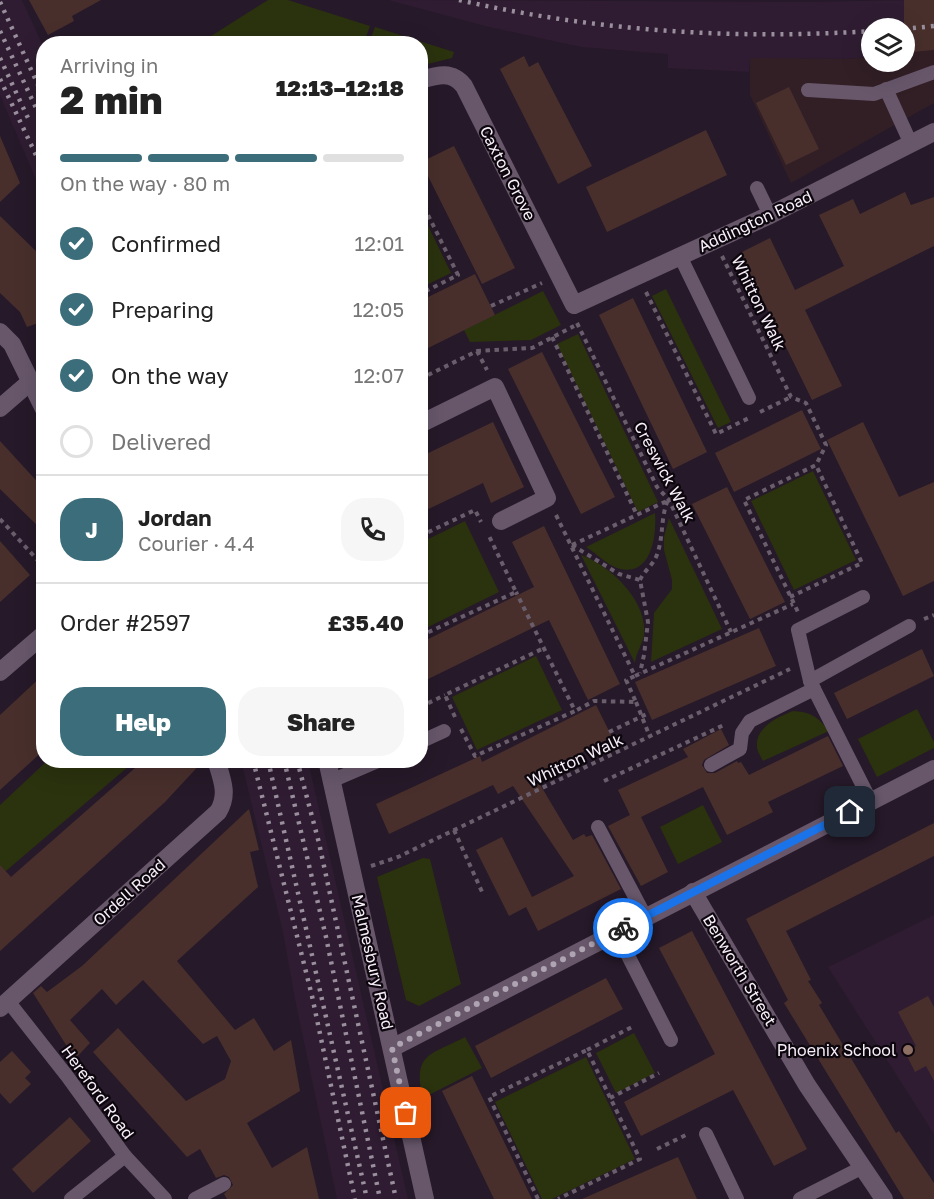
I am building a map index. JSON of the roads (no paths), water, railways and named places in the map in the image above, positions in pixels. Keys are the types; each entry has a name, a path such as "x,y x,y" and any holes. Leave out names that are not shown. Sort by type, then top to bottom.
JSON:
{"street":[{"name":"Caxton Grove","path":"428,78 448,74 458,78 464,86 574,305"},
{"name":"Addington Road","path":"574,305 770,215 934,132"},
{"path":"0,332 12,344 36,394"},
{"path":"0,408 30,382"},
{"path":"428,420 495,387 547,498 501,521"},
{"path":"0,672 36,641"},
{"name":"Ordell Road","path":"4,1004 218,812 225,801 224,785 219,768"},
{"name":"Malmesbury Road","path":"329,768 425,1199"},
{"path":"392,1048 934,769"},
{"name":"Benworth Street","path":"693,892 807,1085 884,1199"}],"lane":[{"path":"808,90 874,94 934,72"},
{"path":"886,89 911,144"},
{"path":"757,188 770,215"},
{"path":"680,256 749,398"},
{"path":"863,597 798,630 804,663 812,685 871,802"},
{"path":"711,765 740,749 742,733 750,722 909,626"},
{"path":"428,738 444,731"},
{"path":"331,781 361,768"},
{"path":"598,827 645,916"},
{"path":"616,932 671,1040"},
{"name":"Hereford Road","path":"4,1004 67,1076 125,1156 165,1199"},
{"path":"706,1134 737,1199"},
{"path":"70,1199 125,1156"},
{"path":"800,1199 863,1167"},
{"path":"195,1199 224,1184"}],"railway":[{"path":"459,0 510,11 613,26 716,33 820,34 861,32"},
{"path":"0,2 36,81"},
{"path":"915,28 934,26"},
{"path":"0,31 36,108"},
{"path":"0,58 28,118"},
{"path":"0,79 36,155"},
{"path":"255,768 312,996 355,1199"},
{"path":"270,768 367,1199"},
{"path":"286,768 326,937 380,1199"},
{"path":"299,768 319,843 396,1199"}],"place":[{"name":"Phoenix School","path":"908,1050"}]}
